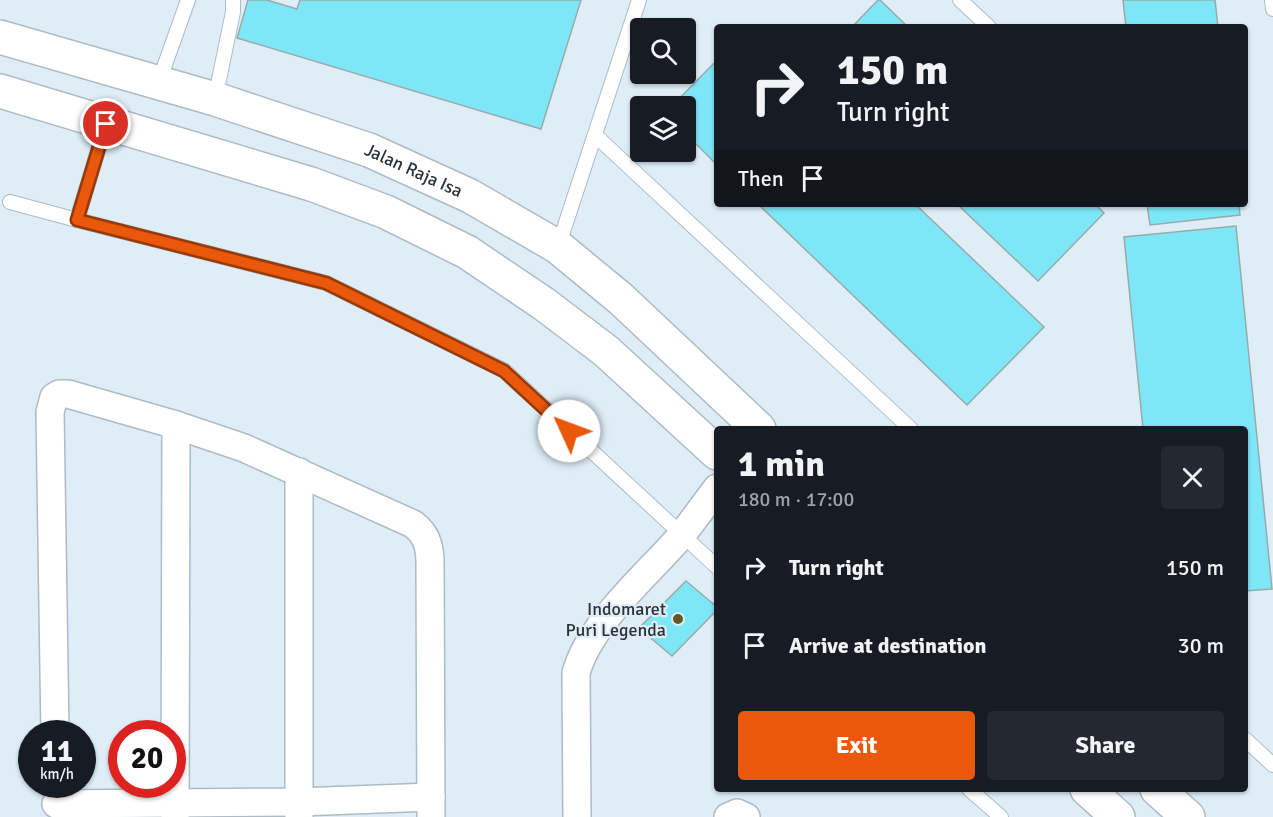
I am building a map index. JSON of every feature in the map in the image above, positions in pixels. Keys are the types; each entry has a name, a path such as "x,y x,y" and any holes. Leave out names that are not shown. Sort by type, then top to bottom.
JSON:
{"main road":[{"name":"Jalan Raja Isa","path":"0,37 215,99 369,150 470,196 558,247 621,299 756,426"},
{"path":"143,134 158,84"},
{"path":"0,91 311,184 386,212 467,252 544,304 606,351 714,450"},
{"path":"195,149 215,99"},
{"path":"1090,792 1118,817"},
{"path":"1160,792 1188,817"}],"street":[{"path":"55,720 50,412 54,397 59,394 68,394 176,425 244,448 413,524 428,540 431,807 175,810 56,802"},
{"path":"175,810 176,425"},
{"path":"299,472 299,809"},
{"path":"577,817 576,673 579,660 596,630 681,536 714,492"},
{"path":"728,817 737,813 746,817"}],"lane":[{"path":"158,84 188,0"},
{"path":"215,99 233,12 233,0"},
{"path":"558,247 639,0"},
{"path":"960,0 986,24"},
{"path":"1272,0 1273,9"},
{"path":"77,220 106,124"},
{"path":"596,136 908,426"},
{"path":"9,202 326,283 504,371 714,564"},
{"path":"1248,742 1273,765"},
{"path":"972,792 1001,817"}],"building":[{"path":"248,0 267,0 297,9 300,0 581,0 541,129 237,38"},
{"path":"880,0 905,24 855,24"},
{"path":"1123,0 1215,0 1218,24 1126,24"},
{"path":"714,63 714,162 696,144 696,96 682,96"},
{"path":"761,207 918,207 1044,327 967,405"},
{"path":"960,207 1098,207 1104,213 1038,281"},
{"path":"1147,207 1239,207 1240,215 1150,225"},
{"path":"1236,226 1272,589 1248,591 1248,426 1143,426 1124,237"},
{"name":"Indomaret Puri Legenda","path":"686,581 714,604 714,613 672,656 639,628"}],"place":[{"name":"Indomaret Puri Legenda","path":"678,619"}],"route":[{"path":"106,124 77,220 326,283 504,371 569,431"}]}
